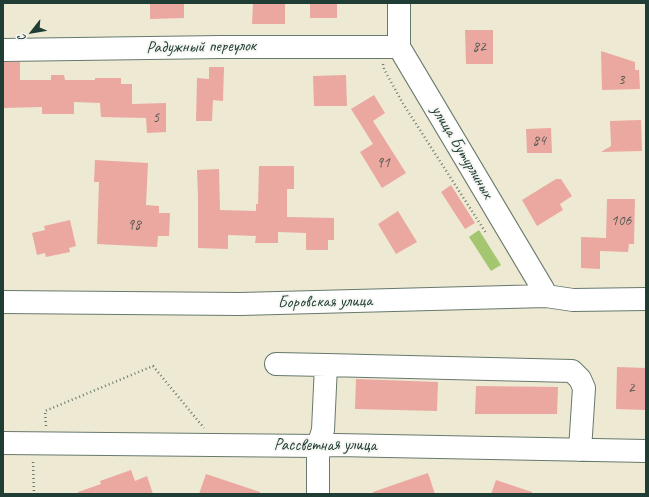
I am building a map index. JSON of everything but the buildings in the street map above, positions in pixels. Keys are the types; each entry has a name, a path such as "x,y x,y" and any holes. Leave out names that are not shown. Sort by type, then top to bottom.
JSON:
{"street":[{"path":"399,3 399,48"},
{"name":"Радужный переулок","path":"3,50 222,47 399,48"},
{"name":"улица Бутурлиных","path":"399,48 544,288 546,296"},
{"name":"Боровская улица","path":"3,302 240,304 546,296 573,300 646,299"},
{"path":"276,364 572,371 580,378 584,388 580,450"},
{"path":"318,494 318,446 323,430 326,366"},
{"name":"Рассветная улица","path":"3,443 336,445 646,451"}],"path":[{"path":"46,426 46,411 153,366 205,429"}],"green space":[{"path":"479,230 501,265 491,271 469,237"}]}
